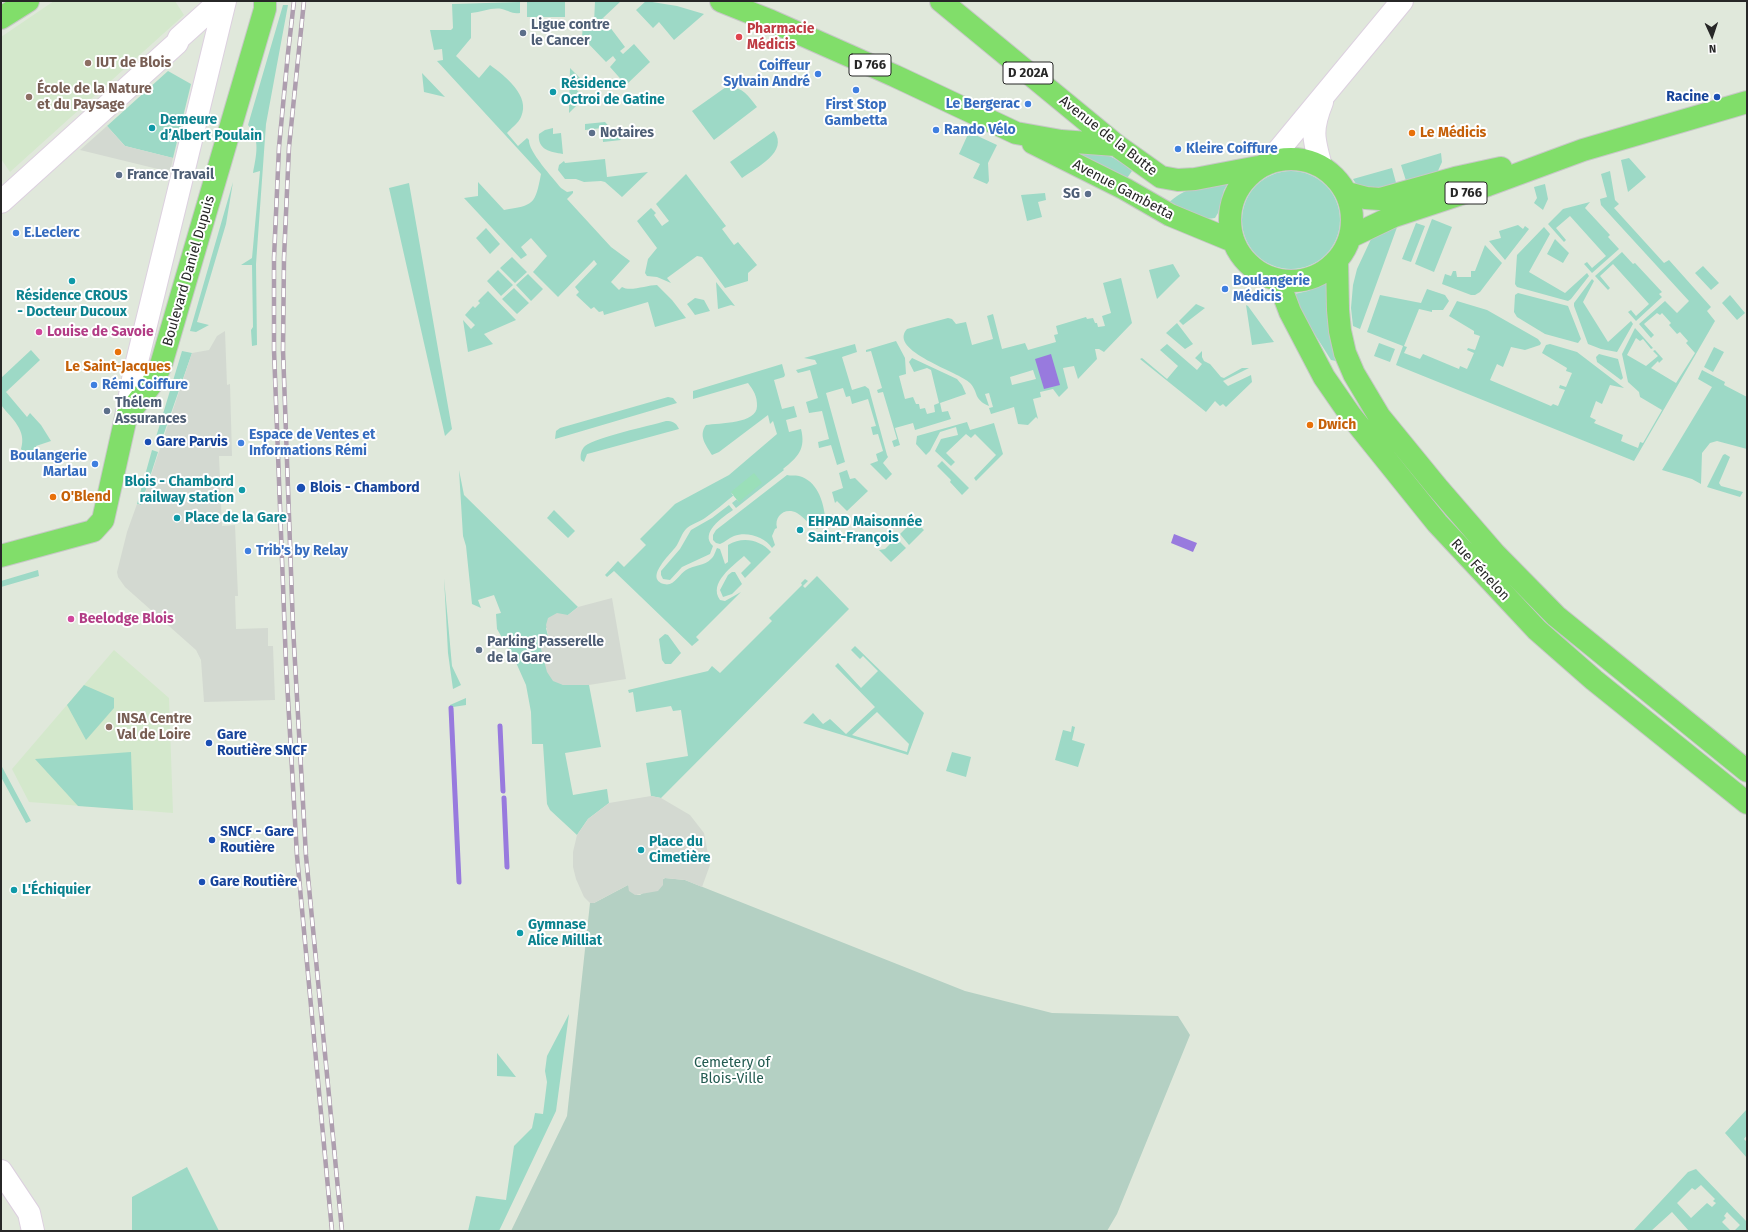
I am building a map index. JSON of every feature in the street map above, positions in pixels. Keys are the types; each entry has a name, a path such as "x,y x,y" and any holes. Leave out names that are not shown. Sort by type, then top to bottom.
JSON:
{"main road":[{"path":"1,18 28,1"},
{"path":"1,202 177,43 179,38 220,1"},
{"path":"1,556 93,532 100,526 103,520 110,493 134,374 225,1"},
{"name":"Boulevard Daniel Dupuis","path":"126,417 154,382 171,333 247,74 265,9 265,1"},
{"name":"D 766","path":"721,1 837,50 1016,133 1061,141 1116,145"},
{"name":"Avenue de la Butte","path":"941,1 1116,145 1162,177 1178,180 1195,179 1263,165"},
{"path":"1263,165 1285,158 1304,159 1321,166 1336,177 1347,193 1353,222 1350,237 1338,260 1320,274 1300,280 1278,280 1266,276 1254,269 1244,260 1233,241 1229,220 1232,200 1243,181 1263,165 1402,1"},
{"path":"1321,166 1314,131 1315,120 1325,93"},
{"name":"D 766","path":"1347,193 1366,198 1380,199 1456,178 1582,150 1747,102"},
{"name":"Avenue Gambetta","path":"1016,133 1038,146 1125,189 1170,215 1233,241"},
{"name":"D 766","path":"1350,237 1394,216 1488,185 1582,150"},
{"name":"Rue Fénelon","path":"1338,260 1338,310 1340,332 1354,374 1378,416 1495,554 1556,616 1747,771"},
{"name":"Rue Fénelon","path":"1278,280 1290,312 1324,377 1351,416 1437,523 1537,630 1594,680 1747,802"},
{"path":"1,1171 29,1213 34,1231"}],"shaded area":[{"name":"IUT de Blois","path":"54,1 175,1 184,15 10,172 1,159 1,37"},
{"path":"565,1 565,17 527,17 527,2"},
{"path":"595,1 621,1 603,18 625,47 620,51 623,54 634,44 650,62 626,85 610,67 616,60 613,56 606,62 582,37 583,25 594,24"},
{"path":"646,1 677,6 704,14 674,40 659,22 653,28 636,10"},
{"path":"520,2 520,13 491,9 471,13 471,38 456,56 479,78 490,65 503,75 520,94 523,109 521,117 507,133 518,146 527,138 529,140 532,151 561,188 567,192 573,191 567,199 611,247 630,261 611,282 619,290 622,287 634,289 657,285 672,300 686,318 655,327 648,302 604,315 603,311 599,312 594,307 591,309 576,295 579,292 575,287 597,264 594,260 558,297 533,272 547,256 531,238 521,247 527,255 521,259 464,198 478,196 478,182 504,210 522,207 532,202 535,198 541,174 437,61 443,60 442,49 434,50 430,30 451,30 453,28 452,4"},
{"path":"283,5 288,5 266,124 256,264 257,345 252,346 252,265 241,265 252,258 260,171 253,173 256,142 255,136 248,125"},
{"path":"570,68 583,81 575,88 584,98 569,113"},
{"path":"168,71 191,84 173,158 125,146 107,126"},
{"path":"422,73 445,97 424,92"},
{"path":"726,87 736,88 744,92 757,107 714,140 692,111"},
{"path":"605,122 621,140 603,142 602,128 585,130 585,124"},
{"path":"107,126 125,146 173,158 170,172 80,150"},
{"path":"553,128 553,134 561,133 563,154 550,151 540,144 539,134 545,130"},
{"path":"774,131 778,139 774,152 763,164 742,178 730,162"},
{"path":"969,132 997,145 988,163 989,181 987,184 973,178 980,164 959,154"},
{"path":"1074,150 1105,154 1117,160 1132,171 1125,181 1071,155"},
{"path":"1441,153 1442,162 1437,173 1408,187 1401,165"},
{"path":"1629,158 1646,177 1628,192 1621,160"},
{"path":"605,159 607,177 648,172 622,197 605,182 584,182 576,179 565,179 558,170 559,165 564,161 565,163"},
{"path":"1392,168 1398,190 1358,187 1353,179"},
{"path":"1281,171 1301,171 1310,174 1326,185 1337,201 1340,210 1340,230 1337,239 1326,255 1310,266 1301,269 1281,269 1264,261 1256,255 1250,247 1242,230 1242,210 1250,193 1256,185 1264,179"},
{"path":"1610,171 1615,200 1619,204 1614,208 1664,263 1669,260 1711,307 1707,311 1715,321 1634,461 1396,365 1403,346 1367,332 1380,295 1421,303 1427,289 1445,295 1449,301 1443,310 1432,310 1432,312 1419,309 1404,346 1407,347 1404,353 1420,359 1423,354 1459,369 1460,366 1467,369 1474,353 1467,350 1468,348 1475,350 1480,336 1474,334 1474,331 1449,316 1457,301 1487,310 1538,339 1541,343 1540,345 1525,350 1511,347 1503,367 1497,364 1490,380 1551,406 1553,404 1558,406 1565,390 1559,388 1560,385 1566,387 1572,373 1566,371 1567,368 1542,353 1546,345 1550,344 1577,352 1624,388 1610,385 1602,404 1596,401 1590,417 1596,420 1594,423 1623,435 1621,441 1638,448 1640,442 1643,443 1662,410 1640,397 1639,392 1628,382 1622,354 1635,328 1653,348 1651,349 1643,339 1640,341 1636,338 1627,355 1646,366 1658,356 1653,351 1655,350 1663,359 1659,363 1658,361 1651,368 1676,383 1695,353 1686,343 1688,341 1680,332 1677,334 1669,325 1671,323 1662,313 1660,315 1657,313 1644,324 1654,335 1651,338 1639,324 1665,301 1677,313 1689,301 1601,205 1600,199 1607,197 1601,174"},
{"path":"686,174 726,226 722,229 734,245 738,242 757,265 748,273 748,281 725,288 702,257 697,256 667,278 671,283 657,277 647,276 645,273 648,259 657,248 637,221 651,208 656,213 654,215 662,226 669,221 656,204"},
{"path":"1230,180 1224,190 1218,213 1215,218 1209,219 1196,217 1166,205 1188,190"},
{"path":"233,182 226,224 197,322 209,325 196,332 190,331"},
{"path":"409,183 452,429 445,436 389,188"},
{"path":"1545,184 1548,199 1543,210 1534,203 1537,198 1534,187"},
{"path":"1045,193 1046,200 1038,202 1042,217 1027,221 1021,195"},
{"path":"1590,202 1585,208 1610,235 1608,237 1619,249 1592,273 1584,264 1587,262 1592,268 1606,256 1570,216 1556,228 1566,240 1564,242 1548,224 1563,209"},
{"path":"1400,219 1360,329 1353,326 1351,308 1353,285 1357,269 1372,237"},
{"path":"1432,219 1452,227 1434,272 1415,264"},
{"path":"1416,223 1425,226 1411,262 1402,259"},
{"path":"1518,225 1523,229 1525,226 1529,229 1505,260 1489,241 1501,238 1499,231"},
{"path":"1544,227 1550,234 1529,272 1565,293 1587,273 1589,276 1568,301 1517,287 1515,284 1517,255"},
{"path":"486,228 500,244 490,254 476,238"},
{"path":"1555,239 1569,253 1563,263 1547,254"},
{"path":"1485,245 1502,263 1480,292 1475,295 1471,295 1442,284 1445,274 1451,276 1453,271 1456,271 1457,277 1471,277 1471,271 1475,271"},
{"path":"1622,252 1633,264 1635,263 1662,292 1659,294 1662,297 1636,321 1628,312 1631,310 1636,316 1649,304 1613,264 1600,276 1610,288 1608,290 1595,276"},
{"path":"512,257 527,272 515,283 500,268"},
{"path":"1173,264 1180,276 1157,299 1149,270"},
{"path":"1703,266 1719,283 1711,290 1695,273"},
{"path":"498,270 513,285 501,296 487,281"},
{"path":"528,274 543,289 531,301 516,285"},
{"path":"1121,278 1132,323 1104,352 1099,349 1095,349 1097,359 1078,379 1074,366 1063,368 1068,388 1059,397 1053,389 1040,392 1041,397 1033,399 1038,419 1036,417 1028,425 1018,424 1014,407 991,414 989,408 993,407 989,393 985,394 989,406 978,398 973,387 964,378 916,353 907,345 904,337 907,329 948,318 952,319 956,324 966,322 972,345 993,339 987,316 993,314 1002,349 1025,343 1028,350 1056,342 1054,335 1058,334 1056,326 1086,317 1087,319 1093,318 1098,327 1105,326 1102,316 1111,313 1103,283","holes":["1033,370 1036,379 1012,385 1010,377"]},
{"path":"1592,279 1594,281 1583,302 1608,342 1631,321 1633,324 1617,352 1601,349 1588,344 1574,306 1574,303"},
{"path":"716,282 735,306 731,305 718,309"},
{"path":"1327,282 1338,357 1336,361 1331,360 1290,295 1308,291"},
{"path":"514,288 529,303 517,314 502,299"},
{"path":"488,291 516,320 484,334 493,344 468,352 463,320 471,329 475,325 465,315 473,306 475,308 480,303 478,301"},
{"path":"1518,293 1568,306 1581,339 1578,343 1545,334 1517,317 1514,312 1515,295"},
{"path":"1730,295 1745,313 1737,320 1722,303"},
{"path":"695,298 704,300 710,311 695,315 687,304"},
{"path":"1196,304 1205,308 1183,325 1179,321"},
{"path":"1246,305 1248,306 1274,342 1252,345"},
{"path":"1177,323 1193,344 1185,349 1166,333"},
{"name":"Place de la Gare","path":"225,331 227,385 230,384 232,456 219,456 222,526 235,525 238,596 235,596 236,629 268,628 268,646 273,646 275,700 204,702 201,660 196,650 125,587 118,577 117,572 127,532 137,504 141,505 192,353 209,350 217,336"},
{"path":"896,341 905,358 906,374 899,376 905,399 913,397 916,404 919,404 920,409 925,408 927,414 935,412 934,405 939,403 931,370 927,368 914,372 909,362 912,358 957,379 962,385 966,394 940,403 942,412 948,411 951,419 915,430 913,423 895,428 900,445 894,447 892,441 897,439 883,392 878,393 877,390 882,388 871,351 866,352 866,350"},
{"path":"1379,343 1395,349 1390,362 1374,356"},
{"path":"855,344 857,352 842,357 852,390 865,386 869,389 888,457 883,463 892,474 886,480 870,464 878,461 876,454 883,451 878,434 873,435 871,427 876,426 868,399 852,404 850,396 846,397 843,388 826,393 845,462 837,465 831,445 819,448 818,442 829,439 822,411 809,413 806,402 818,398 810,370 798,373 796,370 817,364 815,360 804,358"},
{"path":"1167,344 1197,370 1202,364 1195,358 1202,351 1204,361 1210,364 1221,377 1224,378 1242,368 1249,368 1223,381 1228,386 1251,375 1252,382 1226,407 1223,404 1220,406 1215,401 1206,412 1140,359 1142,358 1167,379 1178,366 1160,350"},
{"path":"1714,347 1724,352 1713,372 1704,367"},
{"path":"31,350 40,360 6,392 27,417 30,413 41,425 51,441 36,446 38,452 26,455 21,449 22,436 20,430 14,420 1,405 1,378"},
{"path":"182,351 192,353 162,439 156,437"},
{"path":"1051,354 1060,385 1044,389 1035,359"},
{"path":"1599,354 1618,359 1623,378 1621,380 1597,362 1596,357"},
{"path":"782,364 785,375 784,377 774,380 782,409 794,406 797,417 786,420 789,432 801,429 802,442 800,452 783,469 784,470 736,508 732,503 737,499 733,496 705,518 686,529 677,545 658,571 658,581 664,584 671,584 686,570 708,561 713,557 717,548 720,549 725,564 728,562 728,545 745,540 757,542 771,552 745,578 741,573 751,563 744,556 723,575 717,587 717,594 720,600 725,601 741,592 696,637 699,640 692,646 614,571 607,577 605,575 618,561 624,567 646,545 640,539 675,504 729,475 777,434 773,421 770,424 768,415 719,452 712,455 705,444 703,437 706,425 736,422 751,416 755,412 757,406 756,396 748,383 693,399 693,391"},
{"path":"1702,370 1725,382 1724,385 1747,397 1747,449 1717,441 1710,443 1702,453 1701,484 1692,479 1662,470 1712,387 1698,379"},
{"path":"668,397 673,398 677,403 555,439 556,431 560,428"},
{"path":"666,421 674,422 679,429 587,454 584,462 581,460 583,449 591,443 611,435"},
{"path":"967,422 970,430 994,423 1003,454 976,481 974,478 996,455 975,434 971,438 966,434 946,453 955,462 951,466 935,451 941,439 958,435 956,427 940,432 930,451 926,455 916,444 917,436"},
{"path":"152,450 158,452 141,505 137,504"},
{"path":"1725,454 1730,457 1719,483 1721,486 1743,492 1740,497 1707,487 1723,455"},
{"path":"942,461 969,488 962,495 950,482 951,480 937,466"},
{"path":"459,470 464,495 578,607 568,615 546,628 549,640 540,645 563,685 589,685 601,747 565,753 573,795 607,789 609,803 588,819 577,835 550,810 547,804 543,744 532,744 531,712 526,685 514,658 497,629 496,614 501,613 494,595 478,600 481,608 472,604 466,546 463,536"},
{"path":"847,470 850,479 855,478 868,491 847,511 837,501 835,503 832,492 843,488 839,473"},
{"path":"787,475 805,478 815,487 821,498 825,516 819,523 821,526 817,529 797,513 788,511 781,514 777,520 777,528 772,536 775,545 772,548 760,538 744,534 734,536 720,544 713,540 713,535 716,530"},
{"path":"729,505 733,510 714,526 709,536 709,541 713,546 710,554 682,567 670,580 663,579 661,571 680,549 691,530 712,518"},
{"path":"554,510 575,531 568,538 547,518"},
{"path":"912,518 924,530 909,545 900,534 910,524"},
{"path":"1174,534 1197,543 1193,552 1171,543"},
{"path":"896,538 906,548 891,562 879,550 885,549"},
{"path":"38,570 39,576 1,587 1,581"},
{"path":"735,572 742,584 732,594 723,597 720,590 728,575"},
{"path":"817,576 849,609 661,798 651,796 646,763 688,756 681,710 673,711 671,706 636,712 633,692 629,693 628,690 708,671 712,666 720,673 772,621 769,618 802,585 801,583 805,579 808,581 803,586 805,588"},
{"path":"444,578 452,666 461,685 453,689 448,653"},
{"path":"612,598 626,679 589,685 563,685 553,681 547,672 540,645 549,640 546,625 548,618 557,613 568,615 578,607"},
{"path":"665,634 668,635 681,653 671,664 665,664 662,660 659,639"},
{"path":"855,646 924,713 908,755 803,723 813,713 823,724 830,719 846,734 875,707 835,666 838,663 861,688 878,671 863,656 860,659 851,650","holes":["877,712 909,744 907,752 852,735"]},
{"name":"INSA Centre Val de Loire","path":"114,650 169,698 173,813 29,802 12,769"},
{"path":"84,685 114,698 114,708 86,740 67,705"},
{"path":"466,698 466,705 453,707 461,882 457,882 450,705"},
{"path":"1072,726 1075,727 1072,740 1085,744 1078,767 1055,760 1063,730 1071,732"},
{"path":"131,752 133,810 78,806 35,759"},
{"path":"952,752 971,757 966,777 946,771"},
{"path":"1,765 31,821 26,823 1,777"},
{"name":"Place du Cimetière","path":"651,796 661,798 690,815 704,833 710,865 702,887 685,880 665,878 663,879 663,885 658,891 635,895 629,891 628,885 594,903 590,903 584,897 576,879 573,867 573,852 577,835 588,819 609,803"},
{"path":"569,1014 556,1111 499,1231 468,1231 476,1196 506,1200 514,1146 532,1128 535,1113 543,1114 547,1082 545,1071 547,1056"},
{"path":"497,1053 516,1077 497,1076"},
{"path":"1747,1109 1747,1135 1744,1139 1747,1142 1747,1158 1725,1133"},
{"path":"187,1167 219,1231 132,1231 132,1197"},
{"path":"1696,1169 1747,1222 1747,1231 1734,1231 1740,1225 1727,1212 1724,1216 1726,1218 1722,1222 1731,1231 1689,1231 1672,1212 1651,1231 1633,1231 1688,1172","holes":["1701,1185 1715,1199 1713,1201 1716,1203 1712,1207 1707,1203 1691,1218 1677,1203 1692,1188 1695,1190"]}],"green space":[{"path":"754,473 762,483 739,502 731,492"},
{"name":"Cemetery of Blois-Ville","path":"665,878 685,880 965,991 1052,1013 1178,1016 1190,1035 1117,1214 1107,1231 511,1231 567,1116 590,903 594,903 628,885 637,895 640,895"}],"waterway":[{"path":"451,708 459,882"},
{"path":"500,726 503,791"},
{"path":"504,798 507,867"}],"railway":[{"path":"294,1 279,147 274,258 274,350 286,664 297,856 332,1231"},
{"path":"304,1 289,147 284,258 283,350 293,627 306,856 342,1231"}],"place":[{"name":"Ligue contre le Cancer","path":"523,33"},
{"name":"Pharmacie Médicis","path":"739,37"},
{"name":"IUT de Blois","path":"88,63"},
{"name":"Coiffeur Sylvain André","path":"818,74"},
{"name":"First Stop Gambetta","path":"856,90"},
{"name":"Résidence Octroi de Gatine","path":"553,92"},
{"name":"École de la Nature et du Paysage","path":"29,97"},
{"name":"Racine","path":"1717,97"},
{"name":"Le Bergerac","path":"1028,104"},
{"name":"Demeure d’Albert Poulain","path":"152,128"},
{"name":"Rando Vélo","path":"936,130"},
{"name":"Notaires","path":"592,133"},
{"name":"Le Médicis","path":"1412,133"},
{"name":"Kleire Coiffure","path":"1178,149"},
{"name":"France Travail","path":"119,175"},
{"name":"SG","path":"1088,194"},
{"name":"E.Leclerc","path":"16,233"},
{"name":"Résidence CROUS - Docteur Ducoux","path":"72,281"},
{"name":"Boulangerie Médicis","path":"1225,289"},
{"name":"Louise de Savoie","path":"39,332"},
{"name":"Le Saint-Jacques","path":"118,352"},
{"name":"Rémi Coiffure","path":"94,385"},
{"name":"Thélem Assurances","path":"107,411"},
{"name":"Dwich","path":"1310,425"},
{"name":"Gare Parvis","path":"148,442"},
{"name":"Espace de Ventes et Informations Rémi","path":"241,443"},
{"name":"Boulangerie Marlau","path":"95,464"},
{"name":"Blois - Chambord","path":"301,488"},
{"name":"Blois - Chambord railway station","path":"242,490"},
{"name":"O'Blend","path":"53,497"},
{"name":"Place de la Gare","path":"177,518"},
{"name":"EHPAD Maisonnée Saint-François","path":"800,530"},
{"name":"Trib's by Relay","path":"248,551"},
{"name":"Beelodge Blois","path":"71,619"},
{"name":"Parking Passerelle de la Gare","path":"479,650"},
{"name":"INSA Centre Val de Loire","path":"109,727"},
{"name":"Gare Routière SNCF","path":"209,743"},
{"name":"SNCF - Gare Routière","path":"212,840"},
{"name":"Place du Cimetière","path":"641,850"},
{"name":"Gare Routière","path":"202,882"},
{"name":"L'Échiquier","path":"14,890"},
{"name":"Gymnase Alice Milliat","path":"520,933"}]}
